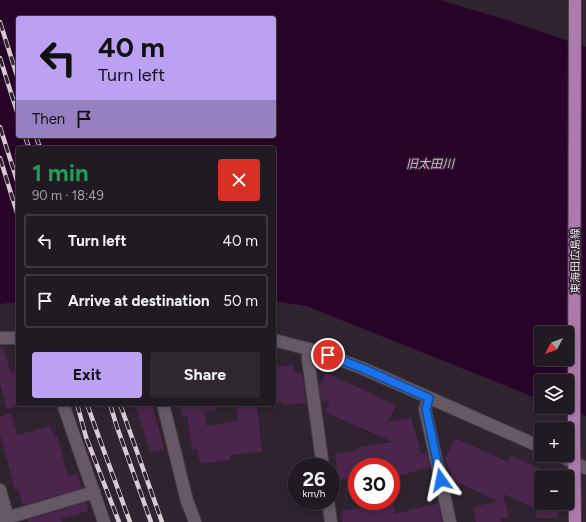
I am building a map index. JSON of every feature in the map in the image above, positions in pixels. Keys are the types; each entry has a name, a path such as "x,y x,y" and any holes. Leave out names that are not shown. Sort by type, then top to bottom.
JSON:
{"main road":[{"name":"東海田広島線","path":"576,0 574,432 581,465 576,522"}],"street":[{"path":"0,338 16,338"},
{"path":"276,341 316,351 362,368 534,444"},
{"path":"309,349 308,359 322,458"},
{"path":"429,398 426,409 450,522"},
{"path":"64,406 104,522"},
{"path":"163,406 187,501 195,522"},
{"path":"0,490 6,520 94,492"},
{"path":"329,510 331,522"}],"water":[{"name":"旧太田川","path":"0,0 440,0 510,21 586,47 586,416 574,412 574,374 534,374 534,397 306,306 276,301 276,146 16,146 16,302 0,304"}],"building":[{"path":"0,348 3,348 11,373 16,372 16,406 18,406 7,409 0,383"},
{"path":"294,365 294,373 302,373 306,403 283,405 283,402 276,403 276,367"},
{"path":"326,373 396,405 387,423 411,417 421,454 427,452 430,467 400,475 400,458 348,458 348,478 340,480 340,458 335,458 335,454 359,450 359,447 393,442 325,412 330,401 322,402 319,387"},
{"path":"136,406 153,406 164,449 150,452"},
{"path":"179,406 216,406 216,410 204,412 207,426 238,421 236,408 239,406 257,406 262,452 230,455 230,460 200,464 197,449 192,449 187,416 182,417"},
{"path":"11,413 17,435 50,426 54,436 57,435 68,476 77,473 82,488 23,505 18,489 15,490 0,434 0,416"},
{"path":"455,438 508,462 511,456 541,469 534,470 534,508 503,494 509,517 500,519 501,522 476,522 473,507 498,501 454,481 445,459"},
{"path":"86,502 88,511 61,519 62,522 28,522 27,520"},
{"path":"438,503 442,522 342,522 341,511 394,510 395,514"},
{"path":"536,510 557,510 557,518 536,518"}],"railway":[{"path":"0,22 16,73"},
{"path":"0,58 16,109"},
{"path":"0,127 16,178"},
{"path":"26,138 28,146"},
{"path":"37,138 39,146"},
{"path":"0,158 16,210"},
{"path":"78,406 86,437 119,522"},
{"path":"88,406 130,522"},
{"path":"111,406 151,522"},
{"path":"121,406 162,522"}],"route":[{"path":"328,355 362,368 429,398 426,409 441,480"}]}
